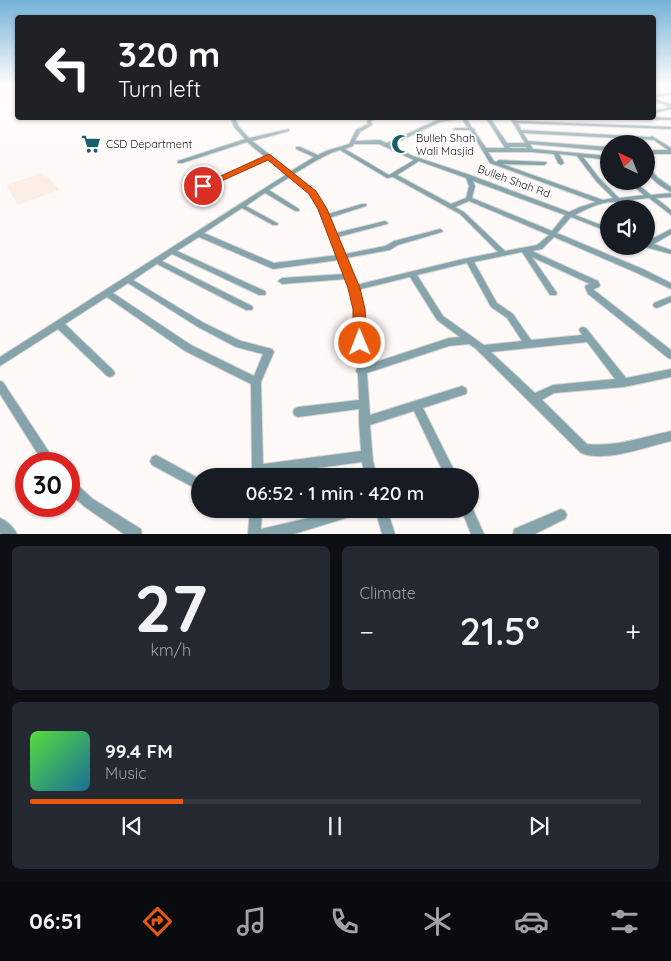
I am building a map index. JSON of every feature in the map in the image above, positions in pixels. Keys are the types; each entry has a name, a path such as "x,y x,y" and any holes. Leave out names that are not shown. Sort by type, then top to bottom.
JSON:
{"street":[{"path":"656,119 670,119"},
{"path":"233,120 234,125 249,140 313,193 325,217 354,288 359,309 366,456 369,468"},
{"path":"0,362 317,157 354,143 358,131 370,125 369,121 371,120"},
{"path":"387,145 439,121 447,120"},
{"path":"464,120 473,129 492,162 600,202"},
{"path":"489,120 509,150"},
{"path":"514,120 624,128 671,128"},
{"path":"492,162 542,163 529,146 514,120"},
{"path":"615,120 624,128"},
{"path":"640,128 650,135"},
{"path":"455,129 473,129"},
{"path":"180,162 287,130"},
{"path":"521,132 600,136"},
{"path":"655,139 671,151"},
{"name":"Bulleh Shah Rd","path":"354,143 380,142 418,159 600,226"},
{"path":"506,145 600,152"},
{"path":"484,150 509,150 529,146 556,153 579,155 600,154"},
{"path":"298,148 317,157"},
{"path":"342,149 389,177 418,159"},
{"path":"655,152 671,151"},
{"path":"556,153 561,163"},
{"path":"579,155 598,180 619,200 671,195"},
{"path":"203,186 269,157"},
{"path":"393,175 452,206 480,229 504,254"},
{"path":"452,206 469,199 472,193 468,176"},
{"path":"655,178 671,190"},
{"path":"641,190 671,213"},
{"path":"266,191 297,210"},
{"path":"469,199 671,286"},
{"path":"354,288 469,260 524,250 546,243 570,214 600,204"},
{"path":"325,217 364,205"},
{"path":"242,206 275,224"},
{"path":"332,236 385,223"},
{"path":"199,234 273,266 341,257 387,248 396,243 440,231"},
{"path":"655,240 671,231"},
{"path":"655,247 671,252"},
{"path":"524,250 553,293"},
{"path":"524,250 595,283 596,285 589,287 591,292 671,355"},
{"path":"172,252 262,293"},
{"path":"469,260 494,305 510,316 528,345"},
{"path":"156,261 249,308"},
{"path":"412,274 440,318 482,349 585,449 598,451 615,449 671,436"},
{"path":"282,281 349,276"},
{"path":"128,280 201,325 239,344 269,352 256,382 258,468"},
{"path":"108,293 188,348 256,382"},
{"path":"657,305 671,299"},
{"path":"59,324 110,373"},
{"path":"482,349 528,345 586,334 624,384"},
{"path":"361,371 449,342 470,340"},
{"path":"534,399 553,389 624,384 671,373"},
{"path":"0,386 43,452"},
{"path":"364,422 417,407 462,391"},
{"path":"298,412 364,404"},
{"path":"417,407 447,468"},
{"path":"290,468 366,456"},
{"path":"156,461 191,480"},
{"path":"80,495 88,503 136,534"},
{"path":"519,534 561,515"},
{"path":"254,534 255,518"},
{"path":"263,534 305,529 333,518"},
{"path":"384,518 389,534"},
{"path":"471,518 478,534"},
{"path":"0,524 11,534"}],"shaded area":[{"path":"42,173 45,177 48,176 59,190 18,205 6,185"}],"place":[{"name":"CSD Department","path":"91,144"},
{"name":"Bulleh Shah Wali Masjid","path":"401,144"}],"route":[{"path":"203,186 269,157 313,193 322,209 354,288 359,309 360,343"}]}
